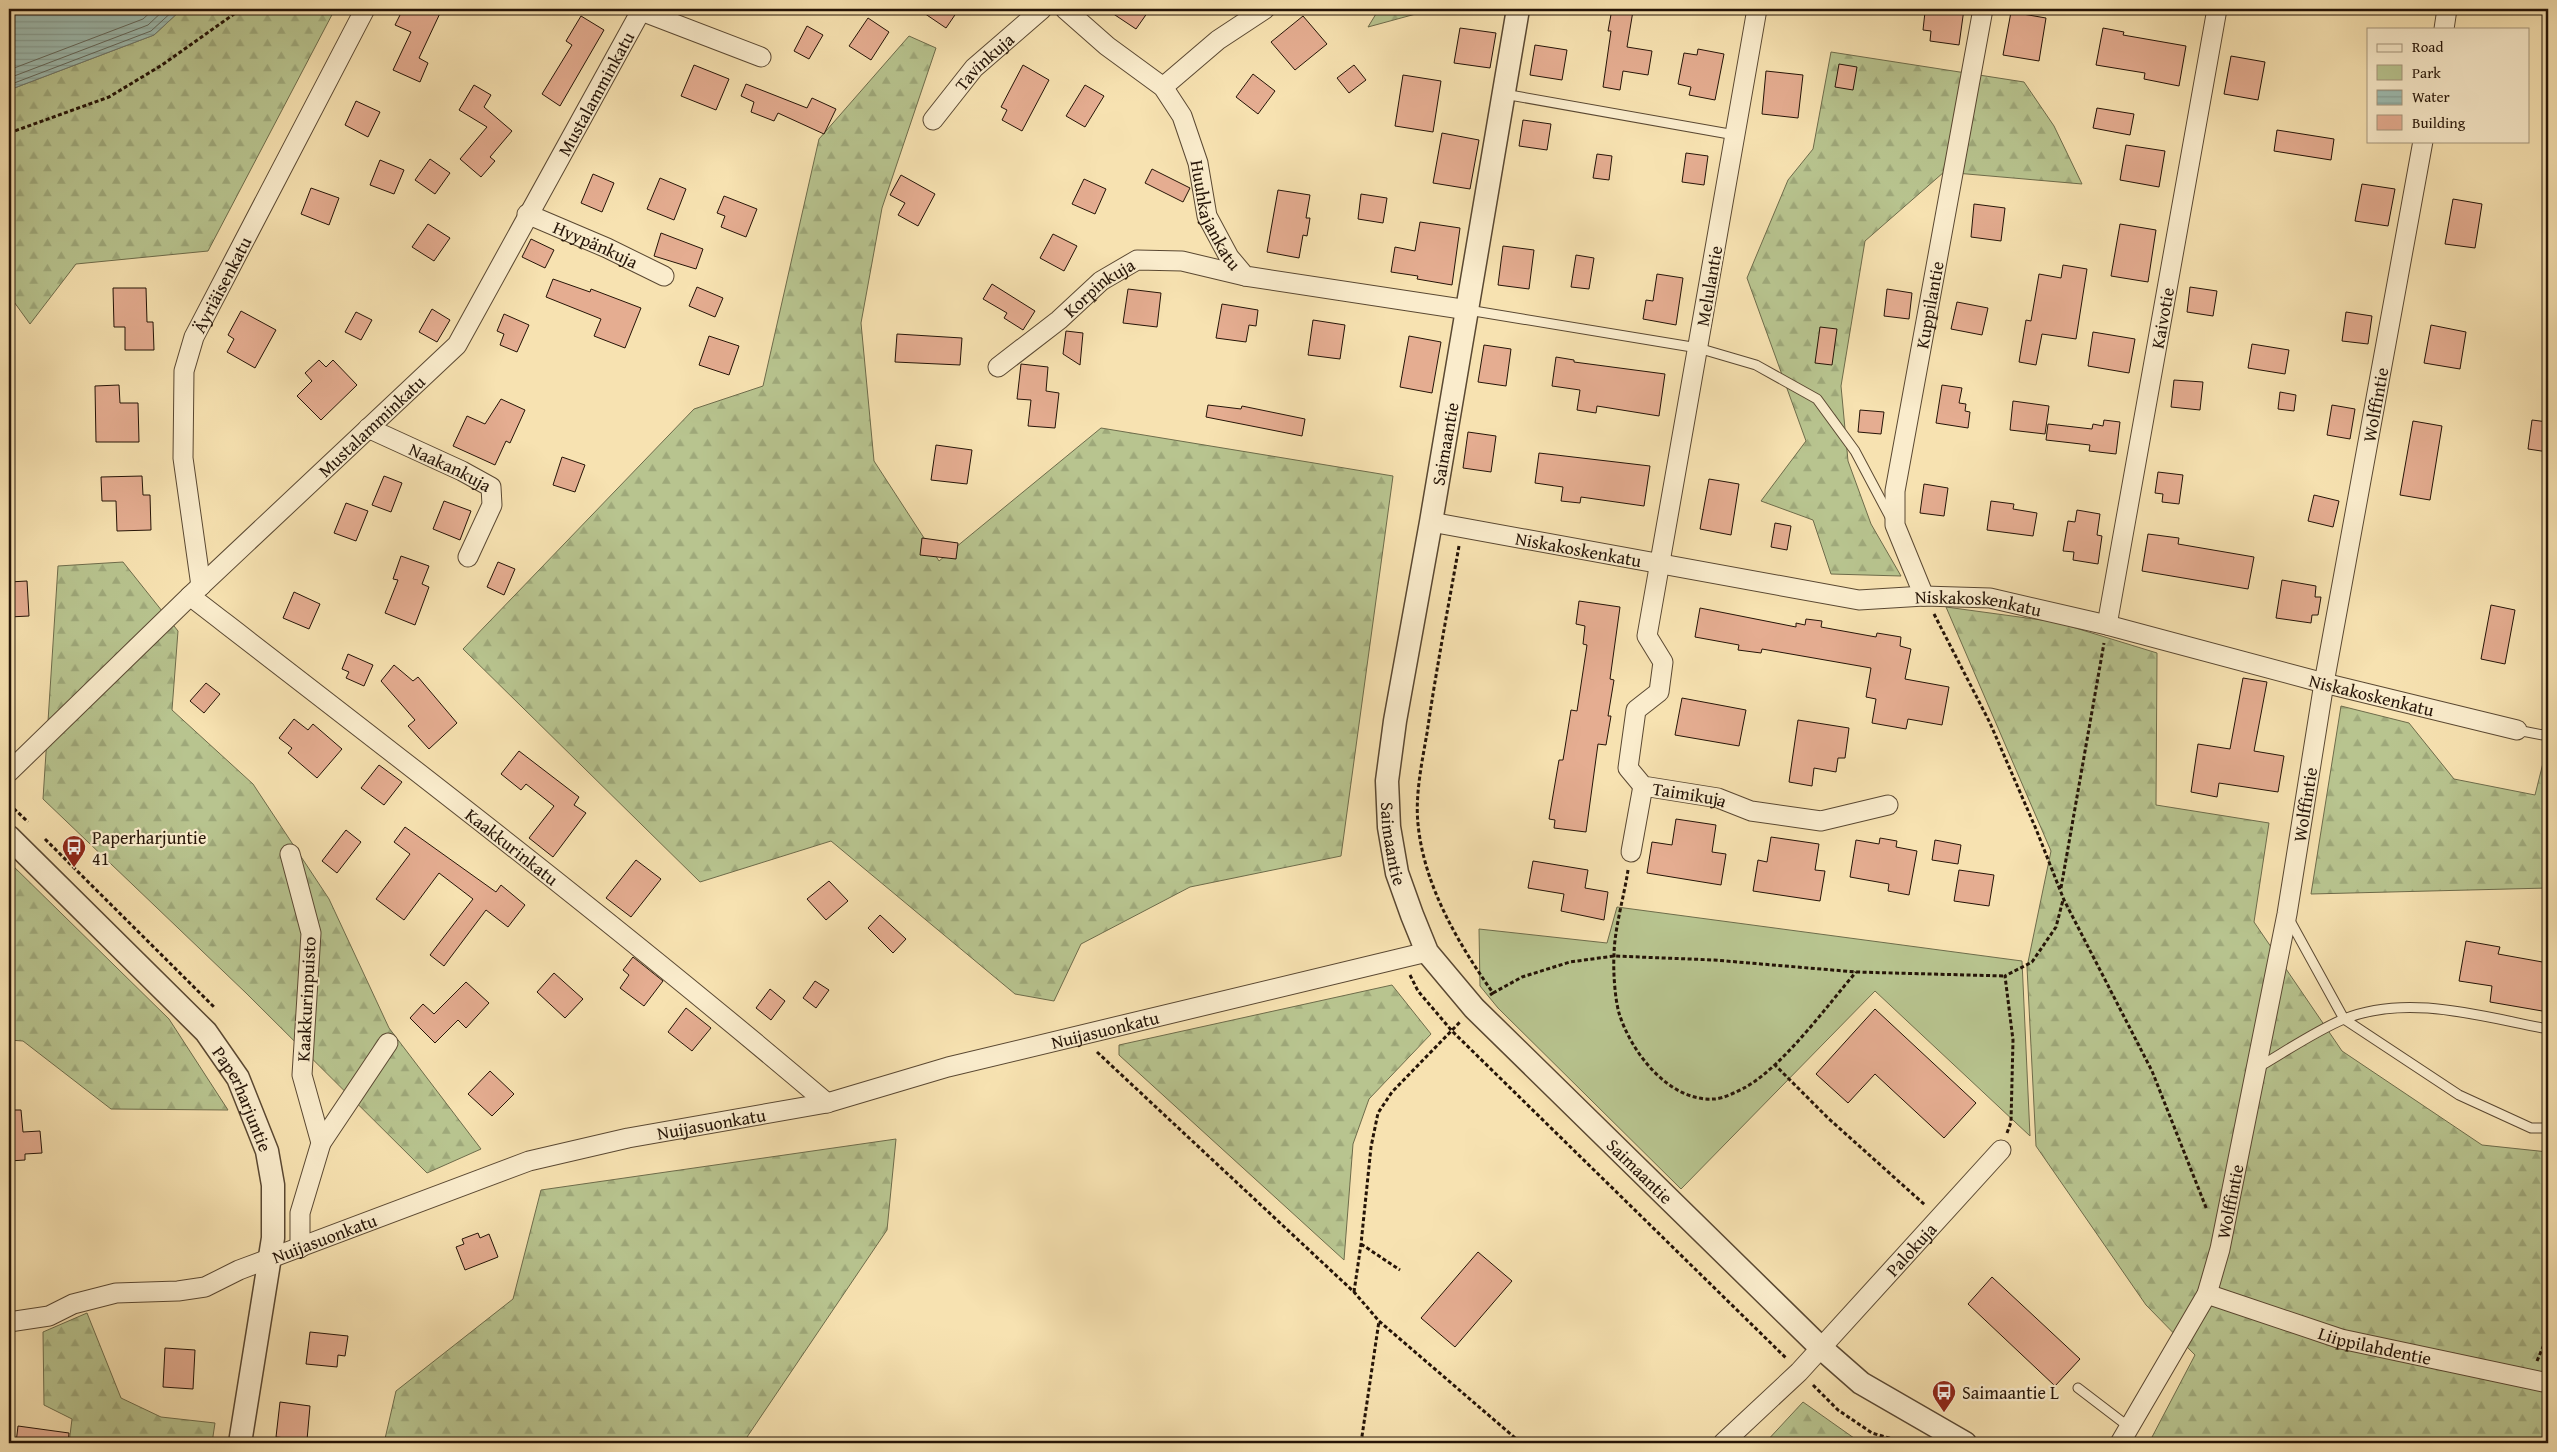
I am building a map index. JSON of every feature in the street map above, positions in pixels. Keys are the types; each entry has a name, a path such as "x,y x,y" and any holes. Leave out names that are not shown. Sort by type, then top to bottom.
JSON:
{"street":[{"name":"Äyriäisenkatu","path":"195,591 183,458 184,371 194,337 365,9"},
{"name":"Tavinkuja","path":"933,120 974,68 1042,9"},
{"name":"Huuhkajankatu","path":"1065,9 1107,46 1163,87 1182,116 1195,153 1207,216 1229,257 1246,276 1468,310"},
{"path":"1163,87 1218,40 1265,9"},
{"name":"Saimaantie","path":"1518,9 1468,310 1395,721 1387,781 1389,827 1397,873 1426,952 1474,1008 1820,1347 1861,1383 1965,1443"},
{"name":"Melulantie","path":"1659,564 1758,9"},
{"name":"Kuppilantie","path":"1924,596 1895,524 1896,491 1907,417 1983,9"},
{"name":"Kaivotie","path":"2107,625 2217,9"},
{"path":"2444,28 2448,9"},
{"name":"Mustalamminkatu","path":"9,772 195,591 456,345 641,10"},
{"path":"641,10 761,57"},
{"name":"Wolffintie","path":"2120,1443 2207,1294 2220,1249 2286,914 2324,683 2423,142"},
{"name":"Hyypänkuja","path":"528,214 607,248 664,276"},
{"name":"Korpinkuja","path":"998,367 1059,320 1102,281 1137,260 1182,261 1246,276"},
{"name":"Naakankuja","path":"368,428 462,471 491,487 492,505 468,557"},
{"name":"Niskakoskenkatu","path":"1431,522 1859,600 1924,596 1990,598 2107,625 2324,683 2516,730"},
{"name":"Taimikuja","path":"1659,564 1648,636 1663,662 1659,692 1636,710 1628,768 1643,786 1718,798 1751,811 1821,821 1888,805"},
{"name":"Kaakkurinkatu","path":"195,591 696,992 827,1103"},
{"path":"1631,852 1643,786"},
{"name":"Paperharjuntie","path":"9,837 206,1032 238,1078 267,1150 273,1185 273,1238 240,1443"},
{"name":"Kaakkurinpuisto","path":"290,854 311,933 302,1075 321,1143"},
{"name":"Nuijasuonkatu","path":"9,1322 49,1316 73,1304 116,1293 178,1291 205,1287 239,1270 529,1161 628,1138 827,1103 948,1067 1426,952"},
{"path":"300,1248 300,1213 321,1143 388,1043"},
{"name":"Palokuja","path":"1724,1443 1799,1372 2001,1150"},
{"name":"Liippilahdentie","path":"2207,1294 2341,1339 2539,1381"}],"lane":[{"path":"1504,94 1735,135"},
{"path":"1468,310 1698,348 1756,365 1817,400 1855,451 1895,524"},
{"path":"2516,730 2548,736"},
{"path":"2286,914 2344,1019 2459,1095 2532,1128 2548,1128"},
{"path":"2255,1069 2344,1019 2382,1010 2431,1008 2548,1028"},
{"path":"2078,1388 2130,1427"}],"path":[{"path":"9,133 109,97 162,65 240,9"},
{"path":"1462,527 1422,765 1418,823 1428,872 1447,918 1466,956 1493,993"},
{"path":"1924,596 1990,723 2064,900 2152,1072 2196,1179 2208,1214"},
{"path":"2061,890 2107,625"},
{"path":"1631,852 1614,956 1619,1013 1636,1049 1661,1078 1682,1094 1714,1099 1746,1087 1774,1064 1817,1019 1856,972"},
{"path":"1474,1008 1493,993 1522,977 1570,962 1614,956 1714,960 1856,972 2005,976 2032,962 2056,927 2064,900"},
{"path":"1402,959 1418,991 1452,1031 1838,1410 1872,1433 1906,1443"},
{"path":"2001,1150 2011,1122 2012,1090 2013,1040 2005,976"},
{"path":"1354,1292 1371,1147 1378,1112 1392,1092 1452,1031"},
{"path":"1079,1034 1354,1292 1379,1321 1521,1443"},
{"path":"1774,1064 1828,1118 1939,1217"},
{"path":"1361,1244 1400,1270"},
{"path":"1361,1443 1379,1321"},
{"path":"2539,1381 2548,1336"}],"green space":[{"path":"182,9 335,9 208,251 76,264 30,324 9,295 9,90 154,35"},
{"path":"1379,9 1434,9 1368,27"},
{"path":"909,36 936,48 882,208 861,323 874,461 939,561 1101,428 1393,476 1341,856 1190,887 1081,944 1054,1001 1015,994 831,841 700,882 463,649 694,409 763,386 819,139"},
{"path":"1831,52 2024,82 2054,126 2082,184 1944,172 1865,241 1841,386 1848,461 1871,524 1901,576 1831,574 1813,520 1761,501 1806,441 1747,278 1788,180 1813,149"},
{"path":"123,562 178,631 172,710 253,784 329,899 389,1028 481,1149 427,1173 246,993 43,799 58,566"},
{"path":"1946,607 2056,622 2157,653 2156,805 2269,823 2254,922 2342,1051 2482,1145 2548,1152 2548,1443 2157,1443 2151,1439 2195,1355 2146,1305 2036,1146 2027,967 2051,851"},
{"path":"2341,706 2409,723 2454,779 2535,795 2548,743 2548,888 2311,894"},
{"path":"9,862 169,1019 228,1110 111,1109 23,1041 9,1040"},
{"path":"1617,907 2022,961 2030,1136 1875,991 1681,1189 1498,1008 1480,986 1479,929 1607,943"},
{"path":"1392,985 1431,1034 1369,1099 1353,1144 1344,1260 1119,1055 1119,1045"},
{"path":"896,1139 887,1230 743,1443 384,1443 396,1391 513,1299 541,1190"},
{"path":"87,1313 121,1398 161,1417 215,1423 212,1443 69,1443 72,1419 44,1405 43,1332"},
{"path":"1803,1402 1861,1443 1765,1443"}],"water":[{"path":"9,9 182,9 154,35 9,90"}],"building":[{"path":"403,9 442,9 419,58 428,63 420,82 393,70 411,32 395,25"},
{"path":"918,9 959,9 946,28"},
{"path":"1106,9 1150,9 1136,29"},
{"path":"1612,9 1633,11 1627,47 1652,51 1648,75 1623,71 1620,90 1603,87 1611,31 1608,31"},
{"path":"1934,9 1964,9 1959,45 1930,41 1931,31 1923,30 1925,12 1934,14"},
{"path":"2011,12 2046,18 2039,61 2003,55"},
{"path":"581,16 604,30 560,106 542,94 572,45 566,41"},
{"path":"1303,16 1327,44 1295,70 1271,42"},
{"path":"868,18 889,32 871,60 849,46"},
{"path":"807,26 823,35 809,59 794,51"},
{"path":"1460,28 1496,33 1490,68 1454,63"},
{"path":"2103,28 2124,32 2123,35 2186,46 2179,86 2144,79 2145,73 2096,65"},
{"path":"1535,45 1567,50 1562,80 1530,75"},
{"path":"1698,49 1724,54 1715,100 1689,95 1691,87 1678,84 1684,53 1697,55"},
{"path":"2231,56 2265,62 2258,100 2224,94"},
{"path":"1839,64 1857,67 1853,90 1835,87"},
{"path":"694,65 729,79 716,110 681,96"},
{"path":"1023,65 1049,80 1022,131 1002,120 1007,110 1001,107"},
{"path":"1354,65 1366,80 1349,93 1337,78"},
{"path":"1766,71 1803,75 1798,118 1762,114"},
{"path":"1253,74 1275,91 1258,114 1236,97"},
{"path":"1403,75 1441,81 1433,132 1395,126"},
{"path":"746,84 807,108 812,98 836,109 824,134 778,113 774,121 751,112 754,102 741,96"},
{"path":"474,85 491,95 484,107 512,131 490,157 495,161 481,177 460,159 487,127 459,110"},
{"path":"1085,85 1104,96 1085,127 1066,116"},
{"path":"356,101 380,112 368,137 345,125"},
{"path":"2097,108 2134,114 2130,135 2093,128"},
{"path":"1523,120 1551,124 1547,150 1519,146"},
{"path":"2277,130 2334,139 2331,160 2274,151"},
{"path":"1442,133 1479,140 1470,189 1433,183"},
{"path":"2126,145 2165,151 2159,187 2120,180"},
{"path":"1686,153 1708,156 1704,185 1682,182"},
{"path":"1597,154 1612,156 1609,180 1593,178"},
{"path":"430,159 450,173 435,194 415,180"},
{"path":"380,160 404,170 394,194 370,185"},
{"path":"1152,169 1190,188 1183,202 1145,183"},
{"path":"593,174 614,183 602,212 581,203"},
{"path":"901,175 935,194 918,226 898,215 905,203 890,195"},
{"path":"660,178 686,189 674,220 647,209"},
{"path":"1084,179 1106,189 1095,214 1072,204"},
{"path":"2362,184 2395,189 2388,226 2355,221"},
{"path":"311,188 339,198 329,225 301,214"},
{"path":"1278,190 1310,195 1306,218 1310,218 1307,236 1303,235 1299,258 1267,252"},
{"path":"1361,194 1387,198 1383,223 1358,219"},
{"path":"724,196 757,209 746,237 721,227 725,216 717,213"},
{"path":"2453,199 2482,204 2475,248 2445,244"},
{"path":"1974,204 2005,208 2001,241 1971,237"},
{"path":"1420,222 1460,228 1452,285 1417,279 1418,276 1391,272 1395,247 1415,251"},
{"path":"428,224 450,238 434,261 412,247"},
{"path":"2120,224 2156,230 2148,282 2111,276"},
{"path":"661,233 703,249 696,269 654,256"},
{"path":"1053,234 1077,246 1064,271 1040,258"},
{"path":"531,239 554,250 545,268 522,257"},
{"path":"1503,246 1534,250 1529,289 1498,285"},
{"path":"1576,255 1594,258 1589,289 1571,287"},
{"path":"2063,265 2087,269 2076,339 2042,334 2036,365 2019,362 2026,320 2031,321 2039,274 2061,278"},
{"path":"1657,274 1683,278 1676,325 1643,319 1646,300 1653,301"},
{"path":"553,279 590,292 591,289 641,308 625,348 594,336 601,319 546,297"},
{"path":"992,284 1035,311 1023,330 1004,318 1007,313 983,299"},
{"path":"697,287 723,298 715,317 689,306"},
{"path":"2190,287 2217,291 2213,316 2187,312"},
{"path":"113,288 146,288 147,322 153,322 154,350 125,350 125,327 114,327"},
{"path":"1128,289 1161,293 1157,327 1123,323"},
{"path":"1887,289 1912,293 1909,319 1884,316"},
{"path":"1957,302 1988,308 1982,335 1951,329"},
{"path":"1222,304 1258,310 1256,326 1249,325 1246,342 1216,338"},
{"path":"432,309 450,320 437,342 419,332"},
{"path":"241,311 276,330 255,368 227,352 234,339 228,335"},
{"path":"356,312 372,320 361,340 345,332"},
{"path":"2346,312 2372,316 2368,344 2342,341"},
{"path":"504,314 529,325 517,352 500,345 504,334 497,331"},
{"path":"1313,320 1345,325 1340,359 1308,355"},
{"path":"2431,325 2466,332 2460,369 2424,363"},
{"path":"1820,327 1837,329 1832,365 1815,363"},
{"path":"1066,331 1083,333 1080,365 1063,354"},
{"path":"2093,332 2135,339 2129,373 2088,366"},
{"path":"897,334 962,338 960,365 895,362"},
{"path":"709,336 739,346 729,375 699,365"},
{"path":"1409,336 1441,342 1432,393 1400,387"},
{"path":"2252,344 2289,350 2285,374 2248,368"},
{"path":"1484,345 1511,349 1506,386 1478,382"},
{"path":"1556,357 1574,360 1574,362 1665,374 1659,416 1597,406 1596,413 1577,410 1580,390 1552,386"},
{"path":"319,360 326,367 333,360 357,385 321,420 297,396 312,381 305,373"},
{"path":"1021,364 1048,367 1046,391 1059,393 1055,428 1028,426 1031,400 1017,399"},
{"path":"2174,380 2203,382 2200,410 2171,407"},
{"path":"119,385 120,403 138,403 139,442 96,442 95,386"},
{"path":"1942,385 1962,388 1959,403 1966,404 1965,411 1970,412 1968,428 1936,423"},
{"path":"2280,392 2296,395 2294,411 2278,409"},
{"path":"501,399 525,410 510,443 506,441 495,465 453,446 467,416 485,424"},
{"path":"2013,401 2049,406 2045,434 2010,430"},
{"path":"1208,405 1241,409 1242,406 1305,419 1302,436 1206,417"},
{"path":"2332,405 2355,409 2350,439 2327,435"},
{"path":"1860,410 1884,412 1881,434 1858,432"},
{"path":"2104,420 2120,422 2116,454 2089,451 2090,445 2046,440 2048,424 2092,429 2093,424 2103,426"},
{"path":"2532,420 2548,422 2548,452 2528,449"},
{"path":"2413,421 2442,426 2430,500 2400,495"},
{"path":"1468,432 1496,436 1491,472 1463,468"},
{"path":"936,445 972,450 967,484 931,480"},
{"path":"1539,453 1650,466 1644,506 1581,497 1580,503 1561,501 1563,487 1535,483"},
{"path":"562,457 585,465 575,492 553,485"},
{"path":"2158,472 2183,475 2179,504 2162,502 2163,494 2155,493"},
{"path":"142,476 143,495 150,495 151,530 117,531 116,501 102,501 101,477"},
{"path":"384,476 402,483 391,512 372,505"},
{"path":"1709,479 1739,484 1731,535 1700,529"},
{"path":"1924,484 1948,488 1944,516 1920,513"},
{"path":"2314,495 2339,501 2333,527 2308,521"},
{"path":"444,501 471,511 460,540 433,529"},
{"path":"1991,501 2014,504 2013,509 2037,513 2033,536 1987,530"},
{"path":"346,503 368,511 356,541 334,533"},
{"path":"2077,510 2100,514 2097,535 2102,536 2098,564 2073,560 2074,552 2063,551 2068,521 2075,522"},
{"path":"1775,523 1791,526 1787,550 1771,547"},
{"path":"2148,534 2179,538 2178,544 2254,557 2248,589 2142,571"},
{"path":"922,538 958,543 956,559 920,555"},
{"path":"401,556 429,566 422,584 429,587 415,625 385,613 398,580 393,579"},
{"path":"498,562 515,569 504,595 487,587"},
{"path":"2282,580 2316,586 2315,597 2321,597 2318,615 2312,615 2311,623 2276,618"},
{"path":"27,581 29,616 9,617 9,582"},
{"path":"294,592 320,604 309,629 283,618"},
{"path":"1579,601 1620,607 1610,679 1614,680 1608,716 1611,716 1606,745 1598,744 1586,832 1554,828 1555,820 1549,819 1559,760 1563,760 1571,710 1577,711 1587,645 1583,644 1585,626 1576,624"},
{"path":"2491,605 2515,610 2505,664 2481,659"},
{"path":"1700,608 1796,627 1796,623 1805,625 1806,619 1822,621 1821,627 1876,637 1877,633 1901,637 1900,646 1911,649 1905,679 1949,687 1942,725 1908,719 1906,729 1872,723 1876,699 1866,697 1871,668 1762,649 1761,653 1738,650 1739,645 1695,637"},
{"path":"348,654 373,665 364,686 346,678 349,672 342,669"},
{"path":"394,665 413,681 418,677 457,723 429,749 408,726 415,720 381,681"},
{"path":"2243,678 2267,682 2254,751 2284,756 2278,792 2219,783 2217,797 2191,792 2198,744 2230,749"},
{"path":"206,683 220,694 204,713 190,701"},
{"path":"1682,698 1746,710 1739,746 1675,735"},
{"path":"294,719 308,730 313,724 342,749 317,778 288,753 292,748 279,738"},
{"path":"1798,720 1849,728 1845,758 1838,758 1836,772 1814,768 1812,786 1789,782"},
{"path":"519,751 579,797 574,805 586,813 553,857 529,838 554,806 526,784 521,790 501,774"},
{"path":"379,765 402,782 384,805 361,788"},
{"path":"1676,819 1716,825 1712,852 1726,854 1721,885 1647,873 1652,842 1672,845"},
{"path":"405,827 496,892 501,885 525,905 508,927 486,910 444,966 430,955 473,899 439,873 404,920 376,899 410,854 394,842"},
{"path":"346,830 361,842 337,873 322,861"},
{"path":"1771,837 1819,844 1815,870 1825,871 1820,901 1753,891 1758,860 1767,862"},
{"path":"1880,838 1897,841 1896,847 1917,851 1909,895 1888,891 1889,884 1850,877 1856,840 1879,844"},
{"path":"1935,840 1961,845 1958,864 1932,860"},
{"path":"636,860 661,879 631,917 606,898"},
{"path":"1533,861 1588,870 1585,888 1608,892 1604,920 1561,911 1564,894 1528,888"},
{"path":"1959,870 1994,875 1989,906 1954,901"},
{"path":"829,881 848,901 826,920 807,899"},
{"path":"880,915 906,939 893,953 868,928"},
{"path":"2466,941 2500,947 2498,954 2548,963 2548,1012 2490,1002 2492,986 2459,981"},
{"path":"633,957 663,981 644,1006 620,988 629,975 623,970"},
{"path":"554,973 583,999 565,1018 537,992"},
{"path":"815,981 829,990 816,1008 803,998"},
{"path":"466,982 489,1003 466,1028 458,1020 435,1043 410,1018 423,1004 434,1014"},
{"path":"770,989 785,1001 771,1020 756,1008"},
{"path":"686,1008 711,1028 692,1051 668,1032"},
{"path":"1875,1009 1976,1103 1944,1138 1875,1074 1848,1103 1816,1074"},
{"path":"490,1071 514,1094 492,1116 468,1094"},
{"path":"9,1110 21,1110 23,1132 40,1131 42,1153 25,1154 25,1160 9,1161"},
{"path":"478,1233 480,1238 489,1234 498,1257 465,1270 456,1247 464,1244 462,1239"},
{"path":"1478,1252 1512,1281 1455,1347 1421,1318"},
{"path":"1992,1277 2080,1359 2055,1386 1968,1304"},
{"path":"310,1332 348,1336 345,1356 338,1355 337,1367 306,1364"},
{"path":"165,1348 195,1350 193,1389 163,1387"},
{"path":"280,1402 310,1406 307,1440 276,1437"},
{"path":"18,1426 69,1433 68,1443 16,1443"}],"place":[{"name":"Paperharjuntie 41","path":"74,868"},
{"name":"Saimaantie L","path":"1944,1413"}]}
